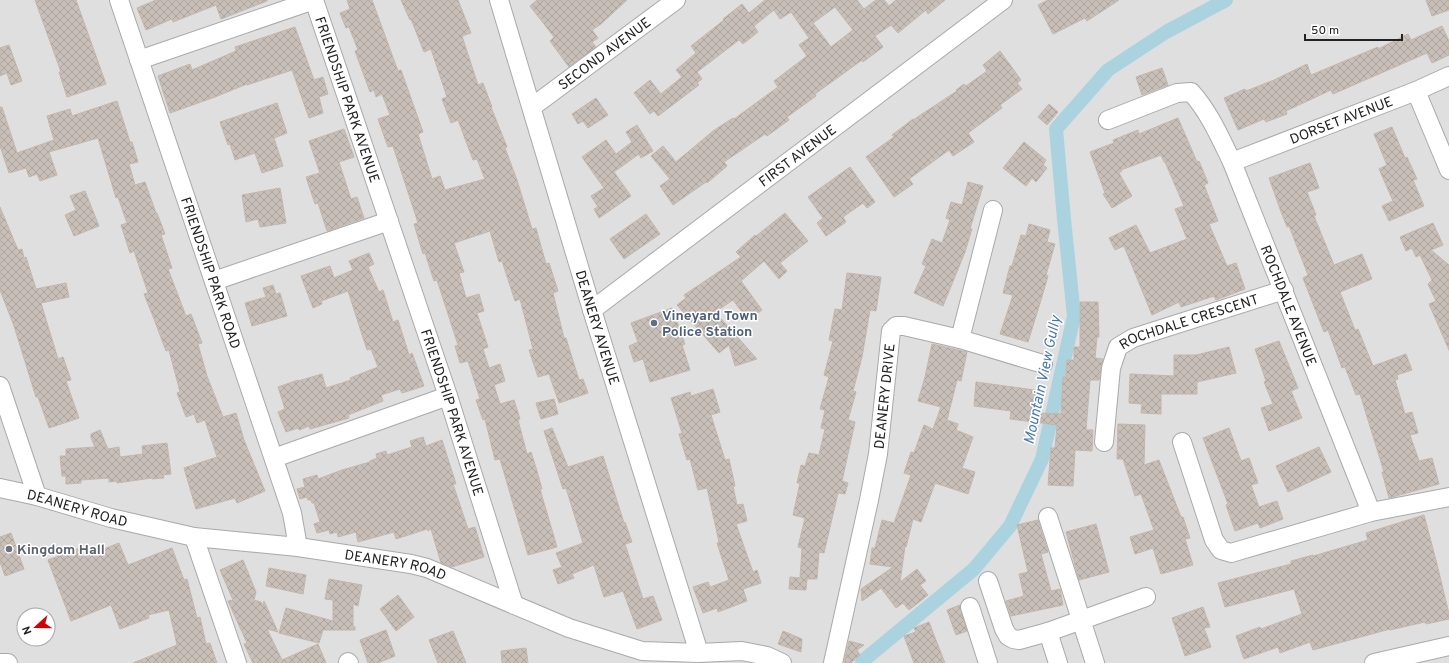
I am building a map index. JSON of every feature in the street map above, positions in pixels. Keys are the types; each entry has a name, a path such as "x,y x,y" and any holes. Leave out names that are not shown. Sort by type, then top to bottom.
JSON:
{"street":[{"name":"FRIENDSHIP PARK ROAD","path":"119,0 292,513 298,547"},
{"name":"FRIENDSHIP PARK AVENUE","path":"139,60 314,0 448,396 514,604"},
{"name":"DEANERY AVENUE","path":"499,0 592,310 699,653"},
{"name":"SECOND AVENUE","path":"532,107 676,0"},
{"name":"FIRST AVENUE","path":"592,310 1003,0"},
{"name":"DORSET AVENUE","path":"1232,162 1416,91 1449,76"},
{"path":"1416,91 1449,170"},
{"name":"ROCHDALE AVENUE","path":"1108,120 1177,93 1191,92 1201,103 1217,130 1232,162 1371,512"},
{"path":"993,210 960,339 1042,364"},
{"path":"214,281 389,221"},
{"name":"ROCHDALE CRESCENT","path":"1104,442 1111,368 1118,346 1133,338 1284,290"},
{"name":"DEANERY DRIVE","path":"833,663 870,500 891,331 896,326 904,326 960,339"},
{"path":"0,386 37,496"},
{"path":"274,458 448,396"},
{"path":"1182,442 1214,540 1221,550 1231,553 1371,512 1449,497"},
{"name":"DEANERY ROAD","path":"0,488 37,496 111,518 194,537 298,547 411,564 427,568 569,628 642,651 699,653 742,651 767,656 782,663"},
{"path":"1048,517 1095,663"},
{"path":"194,537 237,663"},
{"path":"988,580 1004,629 1008,636 1013,640 1019,640 1048,632 1146,597"},
{"path":"970,607 988,663"},
{"path":"1048,632 1058,663"},
{"path":"1383,662 1449,646"},
{"path":"0,663 8,663"}],"shaded area":[{"path":"0,0 1449,0 1449,663 0,663"}],"building":[{"path":"35,0 76,0 106,84 67,97 59,72 61,72"},
{"path":"156,0 267,1 221,19 216,5 173,22 172,19 146,30 137,8"},
{"path":"347,0 372,0 398,71 401,70 423,132 418,134 432,179 440,176 445,190 485,179 477,159 473,160 458,120 451,123 442,99 447,97 431,49 424,52 411,19 410,20 401,0 458,0 471,33 462,36 478,85 483,83 507,147 505,148 517,180 532,229 536,228 546,264 549,263 558,291 553,293 564,338 566,338 579,380 583,379 588,393 559,403 549,374 538,377 529,350 533,349 520,299 515,301 502,261 499,262 490,231 454,243 464,272 459,273 466,298 479,294 484,311 477,313 488,347 483,349 489,368 500,364 505,381 494,385 500,404 514,400 520,419 518,420 527,454 531,452 557,547 528,555 500,459 495,460 485,419 483,420 476,400 480,399 468,361 460,363 455,346 458,345 437,280 434,281 425,253 423,254 414,224 418,223 393,146 388,147 378,119 390,115 382,94 376,97 374,90 370,92 355,51 358,50 349,27 346,28 340,13 350,9"},
{"path":"537,0 627,0 601,24 592,30 598,38 592,42 596,47 569,67 550,41 554,37 530,6"},
{"path":"765,0 857,0 864,9 876,0 884,0 889,6 896,0 945,0 928,14 926,10 898,33 891,25 875,36 883,47 863,62 862,60 815,94 816,96 787,117 789,120 767,136 765,134 724,162 727,166 707,183 706,182 673,205 660,186 670,179 651,156 663,146 676,162 713,131 733,118 734,119 778,87 774,81 807,56 799,45 809,38 791,12 780,19 774,10 754,26 758,32 743,44 739,40 697,72 702,79 697,83 699,85 658,116 654,111 650,114 634,93 650,80 661,94 682,77 676,70 696,53 691,46 742,4 749,13","holes":["835,7 853,30 831,47 813,23"]},
{"path":"1048,0 1119,0 1087,21 1085,18 1053,34 1038,5"},
{"path":"1426,0 1449,0 1449,10 1432,16"},
{"path":"1442,26 1449,41 1449,55 1432,63 1427,53 1333,94 1331,90 1286,111 1287,114 1266,122 1264,119 1238,130 1224,98 1245,89 1246,91 1274,80 1307,64 1311,75 1378,47 1378,49 1408,34 1411,40"},
{"path":"295,27 314,80 323,77 328,94 319,97 323,113 309,118 292,70 247,84 170,113 158,76 190,64 192,70 236,51 235,47"},
{"path":"9,45 22,81 11,85 7,73 0,76 0,48"},
{"path":"1000,51 1021,80 1017,83 1022,89 1000,105 1002,108 968,133 974,142 953,156 949,150 909,179 913,184 894,197 866,157 894,137 892,135 913,119 957,91 956,90 964,84 966,86 987,71 983,65"},
{"path":"1162,68 1168,85 1142,95 1136,77"},
{"path":"596,98 608,115 588,128 583,121 578,124 572,114"},
{"path":"117,101 138,162 129,164 135,185 145,182 165,234 161,235 172,268 168,269 186,316 191,314 202,343 198,344 207,376 223,417 236,413 244,440 265,491 237,503 235,498 196,509 184,468 217,457 205,420 197,423 194,414 186,417 177,393 180,392 169,350 166,351 144,294 148,293 134,251 130,253 121,225 127,223 118,197 116,198 98,138 49,152 57,175 40,181 37,174 29,177 26,168 9,173 0,146 0,107 2,107 17,153 54,140 47,116 70,109 72,116"},
{"path":"277,103 287,133 274,138 283,166 262,173 255,153 235,160 230,144 228,145 220,122"},
{"path":"1049,104 1058,112 1047,125 1038,117"},
{"path":"1178,118 1208,183 1204,185 1218,221 1209,224 1227,266 1236,263 1245,289 1216,300 1214,296 1181,307 1179,302 1152,315 1124,246 1115,250 1109,238 1136,225 1150,253 1187,239 1175,209 1184,206 1161,155 1121,170 1122,171 1119,173 1132,196 1112,208 1103,194 1105,193 1090,152 1114,143 1113,140 1138,130 1139,134"},
{"path":"637,125 653,151 641,158 639,154 614,172 631,196 599,218 594,209 598,207 591,196 604,188 582,157 606,140 616,154 632,142 626,132"},
{"path":"1392,127 1405,158 1407,157 1417,179 1413,180 1424,206 1389,221 1382,206 1393,201 1379,169 1387,165 1374,134"},
{"path":"344,129 354,157 339,162 351,199 357,197 364,218 327,231 318,203 315,204 306,177 320,173 309,141"},
{"path":"1024,142 1046,160 1043,165 1047,168 1036,182 1032,178 1026,186 1003,168"},
{"path":"1310,163 1319,188 1307,192 1316,215 1314,216 1334,265 1362,254 1372,279 1340,292 1355,330 1358,329 1373,366 1406,354 1412,370 1397,375 1398,379 1395,380 1405,414 1412,412 1418,433 1410,435 1419,461 1432,458 1439,484 1389,498 1382,472 1384,472 1360,394 1356,395 1345,367 1342,368 1328,330 1324,332 1303,278 1308,275 1289,226 1287,227 1269,178"},
{"path":"850,167 875,202 867,208 863,203 843,217 846,222 826,236 817,223 823,218 808,197"},
{"path":"968,182 983,186 970,229 972,229 965,252 943,306 914,293 926,266 922,264 932,239 942,243 950,220 946,218 951,202 962,205"},
{"path":"280,188 286,223 260,227 258,219 246,222 242,195"},
{"path":"85,191 99,226 74,236 65,215 76,210 70,196"},
{"path":"0,207 18,250 22,249 24,258 26,257 36,289 66,283 69,297 41,303 58,359 63,357 71,380 66,381 79,418 49,428 38,397 36,397 14,326 0,290"},
{"path":"785,213 808,241 780,263 787,271 779,279 764,261 741,281 762,310 748,320 733,300 715,312 757,359 735,366 729,345 719,353 677,305 686,298 684,295 741,257 736,252 755,235 756,236"},
{"path":"646,214 660,234 624,259 610,239"},
{"path":"1433,223 1443,245 1431,250 1449,265 1449,350 1429,304 1436,301 1428,284 1432,280 1420,255 1416,257 1412,248 1406,251 1400,237"},
{"path":"1029,224 1050,230 1047,242 1055,244 1046,275 1048,276 1028,342 1000,334 1013,295 1003,293 1010,266 1012,266 1021,235 1026,236"},
{"path":"369,253 374,264 368,267 379,292 383,290 393,322 398,320 409,355 412,353 424,386 402,393 400,389 381,395 383,401 348,415 349,418 310,429 309,426 299,430 298,428 286,432 278,412 285,409 278,387 322,374 326,388 351,380 350,378 378,367 371,349 367,350 348,291 321,301 322,304 313,308 301,276 330,266 334,278 353,270 349,261"},
{"path":"847,273 881,277 876,311 870,310 862,357 853,391 856,392 848,420 855,422 842,481 848,483 845,494 838,493 824,553 819,552 817,579 807,579 806,590 789,589 790,577 800,578 802,548 798,547 805,518 793,515 800,483 797,483 801,465 805,466 809,453 819,455 825,429 821,428 825,410 820,409 829,377 824,375 833,341 829,340 835,309 842,310"},
{"path":"273,285 276,294 280,293 287,316 252,326 245,303 266,297 263,288"},
{"path":"1080,302 1098,302 1099,337 1097,337 1095,358 1103,359 1099,380 1090,380 1086,430 1093,430 1092,451 1075,450 1073,486 1048,485 1051,448 1055,448 1057,425 1010,419 1011,411 974,406 976,382 1042,391 1040,413 1061,414 1063,377 1066,377 1067,360 1074,360 1074,347 1080,347"},
{"path":"672,308 685,344 682,345 690,370 650,382 643,359 634,362 629,346 638,342 631,323"},
{"path":"1279,341 1298,388 1291,391 1302,418 1269,431 1261,408 1273,404 1264,382 1266,381 1255,349"},
{"path":"932,344 967,352 961,381 957,380 947,420 958,424 956,430 973,437 962,468 975,472 968,494 935,483 921,522 913,519 906,547 905,546 900,582 917,569 926,581 920,585 928,595 909,610 903,603 896,608 881,588 862,601 861,589 893,567 870,564 872,548 875,548 882,520 894,523 911,475 904,473 911,452 914,453 924,425 933,429 941,407 918,401"},
{"path":"1229,347 1236,373 1197,382 1197,394 1161,394 1161,414 1141,413 1142,404 1129,403 1130,374 1174,376 1174,355 1196,355"},
{"path":"713,389 720,412 711,415 725,460 729,459 735,486 733,486 737,505 743,504 747,521 736,524 753,572 757,570 761,583 743,589 747,601 718,612 717,608 703,613 693,587 708,582 710,587 729,580 717,543 719,542 707,488 698,490 690,459 687,460 679,434 682,433 671,398 690,392 691,396"},
{"path":"554,399 558,414 541,419 536,403"},
{"path":"1118,424 1145,425 1144,465 1159,460 1181,517 1183,517 1190,538 1185,539 1193,565 1161,574 1153,548 1135,554 1130,537 1154,530 1141,494 1135,496 1123,459 1117,459"},
{"path":"552,428 568,467 603,456 624,523 625,522 632,542 625,544 643,599 653,596 662,620 637,629 623,591 604,597 594,565 572,574 574,578 558,584 553,570 562,567 556,553 583,543 566,488 563,489 544,431"},
{"path":"1229,428 1241,461 1249,458 1258,483 1251,485 1259,507 1277,501 1283,519 1260,528 1258,523 1235,531 1226,505 1228,504 1203,438"},
{"path":"100,430 108,449 119,447 120,457 143,454 142,446 167,443 171,474 163,475 164,478 152,478 117,483 117,481 109,482 109,478 81,480 81,483 66,484 66,476 62,476 60,456 66,456 66,449 95,447 91,434"},
{"path":"423,437 426,446 442,440 456,484 453,484 468,529 475,527 484,557 452,567 441,563 431,529 396,539 394,532 358,542 356,532 338,537 337,532 330,534 329,530 317,533 314,524 320,522 314,503 312,503 311,500 308,500 307,497 300,499 297,489 305,487 303,479 317,475 318,479 370,462 377,458 376,454 386,451 387,455 412,447 410,441"},
{"path":"1319,447 1331,472 1288,492 1276,466"},
{"path":"1424,515 1449,619 1390,629 1313,650 1310,642 1280,653 1278,647 1244,659 1236,636 1260,627 1261,629 1302,614 1294,589 1225,607 1218,583 1291,564 1291,561 1368,540 1366,533"},
{"path":"1038,520 1048,552 1041,554 1051,591 1060,589 1063,605 1011,616 1006,601 1024,596 1019,574 1028,572 1017,525"},
{"path":"1096,524 1109,572 1079,580 1066,532"},
{"name":"Kingdom Hall","path":"11,533 24,569 5,576 0,562 0,537"},
{"path":"119,543 128,565 172,548 184,580 187,579 197,618 200,617 206,644 210,643 217,663 133,663 177,645 169,610 148,615 149,618 120,629 111,605 71,621 48,560 80,548 83,557"},
{"path":"243,560 256,592 254,600 261,602 263,606 264,601 278,632 267,629 282,660 318,644 326,663 253,663 244,644 247,643 228,601 233,600 220,570"},
{"path":"269,568 306,575 303,594 266,586"},
{"path":"329,579 362,585 358,606 353,604 353,626 355,627 355,630 323,630 319,643 279,633 286,608 333,621 333,600 325,599"},
{"path":"398,595 414,617 396,631 380,609"},
{"path":"960,605 967,631 956,635 947,610"},
{"path":"1203,607 1210,627 1204,628 1211,647 1185,656 1172,618"},
{"path":"929,622 945,663 914,663 904,636 916,632 914,628"},
{"path":"386,630 395,656 378,663 368,663 360,640"},
{"path":"453,631 466,663 438,663 429,640"},
{"path":"783,631 802,639 801,652 778,644"},
{"path":"849,641 864,645 857,650 860,655 851,663 844,663"},
{"path":"526,648 528,663 502,663 501,651"}],"waterway":[{"name":"Mountain View Gully","path":"862,663 974,569 1010,526 1042,459 1074,316 1056,129 1108,70 1166,32 1226,0"}],"place":[{"name":"Vineyard Town Police Station","path":"654,323"},
{"name":"Kingdom Hall","path":"9,549"}]}
